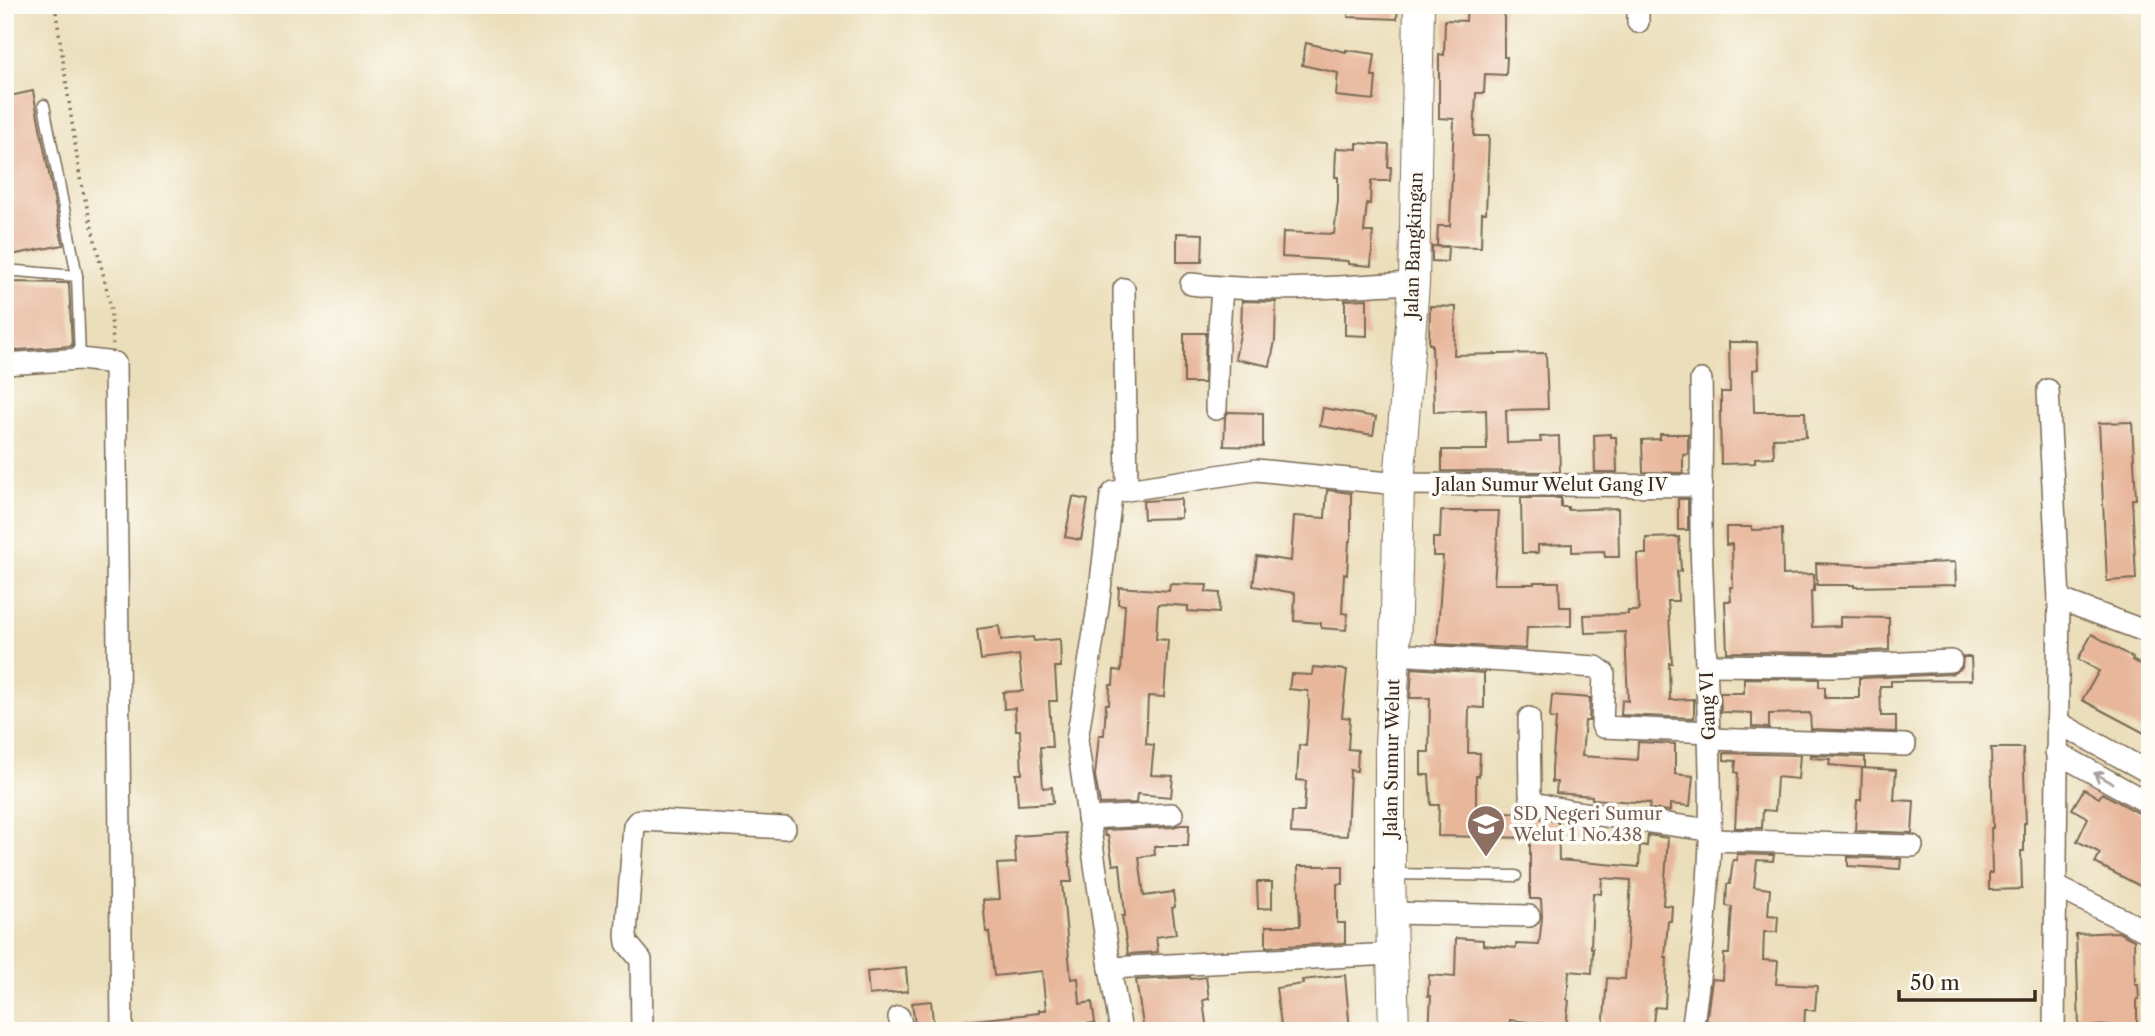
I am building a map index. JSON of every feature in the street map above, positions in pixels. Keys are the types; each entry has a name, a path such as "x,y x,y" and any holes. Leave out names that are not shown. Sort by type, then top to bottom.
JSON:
{"street":[{"name":"Jalan Bangkingan","path":"1399,484 1415,283 1419,5"},
{"path":"1191,285 1222,289 1259,289 1415,283"},
{"path":"1121,1031 1077,740 1098,607 1111,496 1114,492 1127,489 1124,289"},
{"path":"1216,409 1222,289"},
{"path":"5,363 80,359 115,363 122,1031"},
{"name":"Gang VI","path":"1692,1031 1700,979 1710,835 1702,568 1701,380"},
{"path":"2048,390 2059,599 2054,1031"},
{"name":"Jalan Sumur Welut Gang IV","path":"1127,489 1256,470 1399,484 1702,486"},
{"name":"Jalan Sumur Welut","path":"1394,1031 1390,744 1399,484"},
{"path":"2059,599 2150,633"},
{"path":"1395,654 1596,667 1604,673 1603,727 1709,736 1905,746"},
{"path":"1707,665 1834,666 1951,661"},
{"path":"1529,718 1530,794 1534,803 1710,835 1912,846"},
{"path":"2057,722 2150,773"},
{"path":"2056,752 2150,804"},
{"path":"1088,818 1172,814"},
{"path":"642,1031 641,960 627,943 626,935 634,826 637,821 785,828"},
{"path":"2057,887 2150,933"},
{"path":"1391,913 1529,916"},
{"path":"1110,968 1393,954"}],"lane":[{"path":"44,105 78,276 80,359"},
{"path":"5,270 78,276"},
{"path":"1390,874 1516,876"}],"path":[{"path":"55,5 80,178 110,303 115,363"}],"building":[{"path":"1348,5 1398,5 1397,19 1348,17"},
{"path":"1467,5 1504,5 1506,75 1485,74 1484,93 1476,93 1474,136 1489,136 1486,213 1482,213 1481,247 1437,246 1438,226 1450,226 1454,119 1439,118 1439,54 1444,55 1445,20 1466,21"},
{"path":"1306,43 1346,52 1375,54 1372,76 1376,76 1374,100 1336,96 1338,73 1302,65"},
{"path":"33,91 63,245 11,255 5,224 5,97"},
{"path":"1357,143 1389,145 1390,181 1371,181 1370,204 1367,203 1364,232 1373,232 1371,266 1348,264 1348,261 1282,257 1283,232 1334,234 1338,201 1336,148 1357,149"},
{"path":"1177,233 1203,234 1202,262 1177,262"},
{"path":"1432,246 1448,247 1447,262 1432,261"},
{"path":"5,282 69,283 72,346 5,351"},
{"path":"1367,299 1367,336 1345,335 1345,300"},
{"path":"1242,301 1276,302 1275,341 1270,366 1235,359 1241,330"},
{"path":"1430,306 1456,307 1454,355 1546,353 1548,409 1506,410 1507,443 1541,442 1540,437 1559,436 1560,472 1442,471 1442,450 1487,450 1486,410 1434,412 1432,344 1429,344"},
{"path":"1184,333 1206,333 1204,383 1184,383"},
{"path":"1729,342 1757,342 1758,369 1753,370 1754,412 1805,412 1806,437 1773,438 1774,457 1755,458 1755,463 1721,464 1721,392 1730,392"},
{"path":"1323,408 1376,417 1373,435 1320,426"},
{"path":"1228,412 1263,413 1263,447 1224,446 1225,418"},
{"path":"2132,422 2136,579 2107,581 2099,423"},
{"path":"1610,434 1610,437 1616,437 1617,472 1595,472 1594,435"},
{"path":"1660,434 1688,434 1688,454 1683,455 1683,473 1643,472 1642,440 1660,439"},
{"path":"1327,490 1351,493 1351,541 1347,575 1344,574 1342,613 1348,614 1346,630 1321,628 1321,623 1294,621 1295,593 1253,586 1257,556 1291,561 1294,516 1325,518"},
{"path":"1073,497 1088,500 1081,540 1065,537"},
{"path":"1521,498 1561,498 1561,507 1568,507 1568,510 1618,508 1619,557 1605,557 1604,551 1572,552 1572,544 1538,545 1538,553 1522,553"},
{"path":"1181,499 1181,518 1144,519 1143,501"},
{"path":"1678,499 1688,499 1688,530 1678,530"},
{"path":"1441,511 1499,511 1494,584 1559,582 1560,607 1571,607 1571,626 1527,627 1526,649 1437,644 1443,556 1433,556 1433,538 1440,538"},
{"path":"1726,527 1782,529 1783,575 1814,574 1814,591 1811,591 1812,627 1840,626 1840,617 1889,618 1889,650 1834,653 1727,652 1725,601 1731,601 1730,587 1733,587 1732,544 1726,545"},
{"path":"1679,537 1681,571 1677,571 1678,601 1668,601 1672,663 1669,663 1670,700 1694,699 1694,718 1621,715 1622,700 1628,701 1625,632 1585,633 1584,615 1628,614 1628,611 1639,611 1637,554 1646,554 1646,538"},
{"path":"1955,562 1956,585 1817,585 1816,563 1862,565"},
{"path":"1170,584 1207,585 1206,592 1220,593 1219,613 1188,611 1188,606 1158,604 1156,639 1168,640 1164,697 1148,696 1146,744 1154,745 1151,775 1173,776 1171,797 1137,794 1136,803 1100,804 1095,776 1099,735 1104,735 1106,704 1109,704 1114,670 1121,671 1125,605 1118,604 1119,587 1169,591"},
{"path":"999,626 1001,640 1033,637 1034,641 1060,639 1061,667 1055,667 1057,701 1049,701 1052,747 1040,747 1043,788 1052,787 1053,803 1018,805 1016,774 1022,774 1020,730 1016,730 1015,708 1004,709 1003,692 1023,691 1019,655 981,660 977,629"},
{"path":"2092,634 2150,669 2150,736 2082,700 2099,671 2078,659"},
{"path":"1963,657 1971,657 1972,680 1891,681 1891,686 1880,686 1881,716 1896,716 1896,732 1811,729 1810,713 1769,714 1769,728 1752,727 1752,713 1721,712 1720,693 1744,693 1744,678 1819,679 1819,687 1825,687 1825,698 1859,698 1859,678 1952,674 1962,668"},
{"path":"1313,667 1347,670 1342,717 1350,718 1348,749 1358,750 1357,771 1350,770 1347,836 1291,833 1292,812 1304,812 1306,781 1297,780 1299,745 1306,746 1309,703 1308,691 1289,689 1291,674 1312,675"},
{"path":"1412,668 1484,673 1484,708 1469,707 1468,753 1480,753 1479,776 1476,776 1476,811 1525,813 1558,822 1559,860 1639,867 1640,845 1647,846 1648,835 1668,838 1663,905 1672,906 1665,957 1665,1008 1655,1007 1652,1031 1603,1031 1607,978 1625,979 1631,880 1602,878 1601,894 1593,893 1592,973 1569,971 1566,1026 1510,1020 1509,1031 1429,1031 1429,975 1455,977 1456,938 1483,940 1483,945 1516,948 1516,944 1539,945 1542,917 1541,899 1530,899 1530,838 1438,836 1439,805 1431,805 1429,775 1421,775 1421,752 1429,752 1430,698 1410,698"},
{"path":"1552,695 1590,698 1589,721 1585,721 1582,756 1637,760 1638,742 1675,744 1675,774 1693,776 1690,806 1670,804 1670,811 1649,809 1650,803 1592,799 1592,796 1556,793 1557,782 1552,782 1556,719 1550,718"},
{"path":"1991,748 2023,748 2026,823 2024,851 2021,851 2022,889 1989,890 1993,828"},
{"path":"1724,753 1800,755 1798,779 1777,777 1775,811 1763,810 1762,828 1735,828 1738,773 1735,772 1736,761 1724,760"},
{"path":"1811,755 1865,757 1865,768 1829,765 1830,759 1811,758"},
{"path":"1862,768 1896,770 1894,800 1914,801 1912,833 1855,831 1857,800 1861,800"},
{"path":"2084,789 2099,798 2102,793 2150,819 2150,891 2095,863 2100,853 2077,841 2088,818 2072,809"},
{"path":"1189,825 1188,846 1154,846 1155,855 1139,857 1144,896 1173,892 1175,907 1172,908 1176,934 1156,937 1158,952 1128,954 1122,916 1125,916 1120,864 1113,865 1108,836 1105,836 1104,830"},
{"path":"1066,833 1072,882 1062,882 1071,979 1078,978 1080,1004 1092,1002 1095,1023 1043,1031 966,1031 966,1021 1046,1010 1042,971 994,976 983,900 1000,899 997,864 1016,863 1014,836"},
{"path":"1737,854 1774,855 1773,861 1757,860 1754,887 1770,889 1768,915 1778,916 1777,932 1764,932 1763,960 1778,961 1776,984 1817,986 1815,1010 1805,1010 1804,1031 1705,1031 1712,979 1723,980 1724,954 1729,954 1732,907 1726,906 1727,884 1730,884 1733,860 1737,860"},
{"path":"1848,857 1901,859 1900,869 1848,866"},
{"path":"1298,866 1343,866 1343,884 1337,884 1337,923 1345,923 1345,943 1266,947 1266,926 1300,926"},
{"path":"1257,882 1272,882 1272,908 1258,909"},
{"path":"2118,932 2134,940 2135,984 2138,984 2139,999 2137,1031 2109,1031 2109,1025 2079,1027 2076,934"},
{"path":"906,968 908,991 869,995 867,972"},
{"path":"1345,975 1350,1031 1282,1031 1276,988 1303,984 1302,980"},
{"path":"1206,977 1209,999 1203,1000 1207,1031 1144,1031 1136,980"},
{"path":"931,1001 934,1031 916,1031 912,1003"}],"place":[{"name":"SD Negeri Sumur Welut 1 No.438","path":"1486,858"}]}
